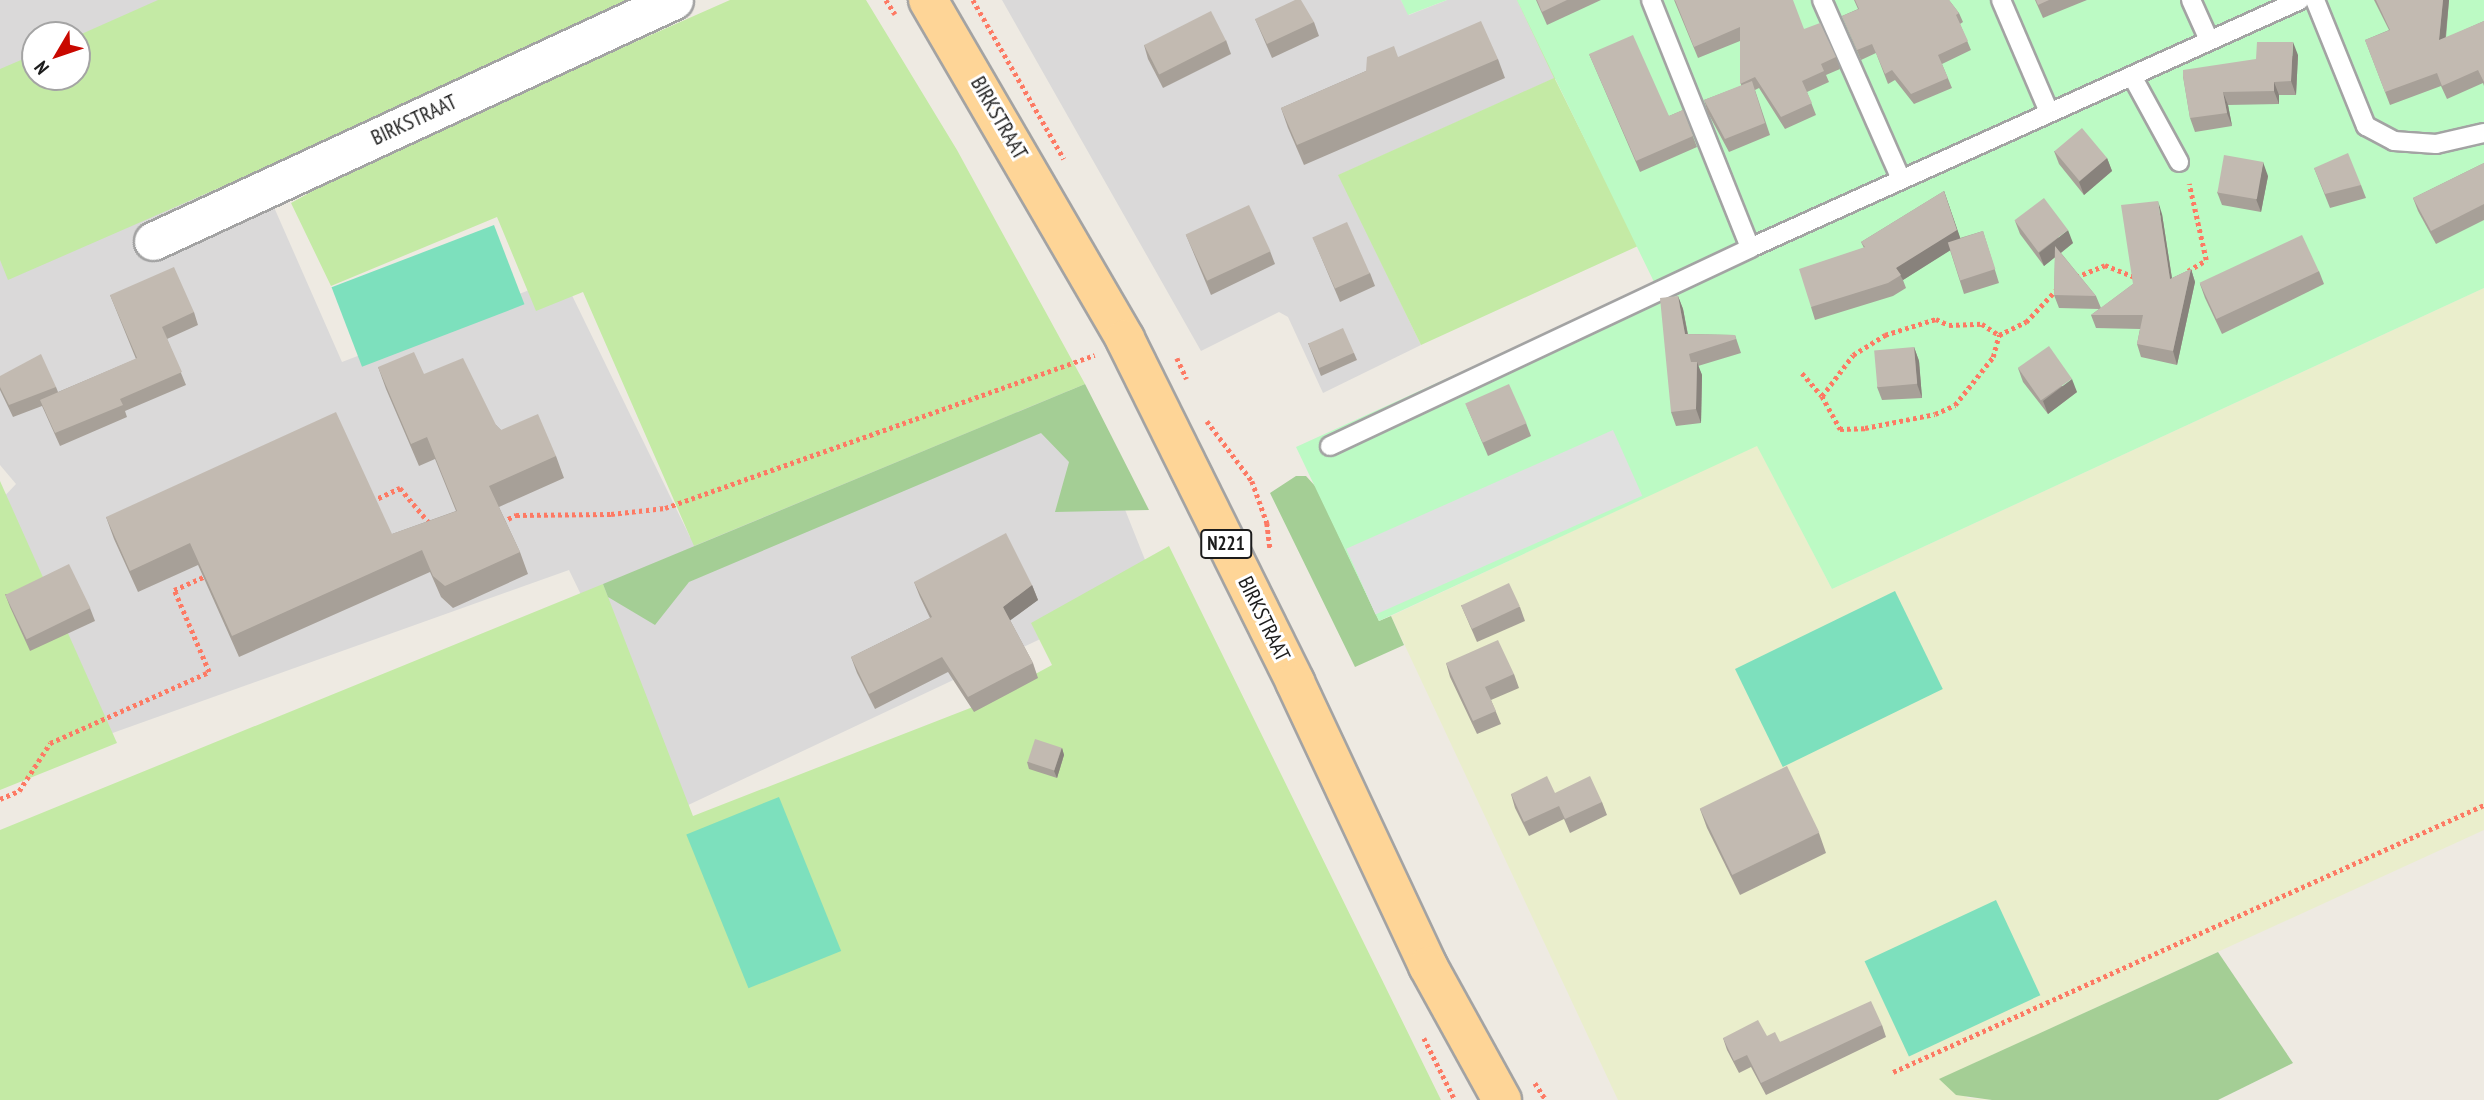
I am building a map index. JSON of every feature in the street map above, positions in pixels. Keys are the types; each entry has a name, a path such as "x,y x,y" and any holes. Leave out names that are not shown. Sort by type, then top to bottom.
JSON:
{"main road":[{"name":"BIRKSTRAAT","path":"914,12 1125,339 1295,682 1428,966 1502,1100"}],"street":[{"name":"BIRKSTRAAT","path":"153,241 674,0"}],"lane":[{"path":"1651,0 1749,247"},
{"path":"1822,0 1901,179"},
{"path":"2001,0 2049,113"},
{"path":"2191,0 2209,40"},
{"path":"1330,446 1749,247 2300,0"},
{"path":"2315,0 2366,126 2394,141 2436,144 2484,133"},
{"path":"2132,76 2179,162"}],"path":[{"path":"886,0 914,12"},
{"path":"2179,162 2195,200 2206,260 2181,276"},
{"path":"1802,373 1822,396 1840,429 1935,414 1955,405 1978,380 1993,357 1999,335 2026,322 2056,290 2084,271 2105,265 2141,279"},
{"path":"1822,396 1853,355 1885,335 1922,322 1982,324 1999,335"},
{"path":"1088,344 1099,365"},
{"path":"494,525 516,515 611,514 665,508 1094,356"},
{"path":"362,505 400,488 433,527"},
{"path":"0,799 19,791 50,743 209,672 174,590 212,573"},
{"path":"1893,1073 2484,805"},
{"path":"1419,1026 1455,1100"}],"shaded area":[{"path":"0,0 183,0 342,362 563,277 690,537 1062,383 1093,429 1155,585 684,807 569,570 37,760 0,501 16,484 0,465"},
{"path":"1002,0 1401,0 1409,15 1447,0 1517,0 1555,78 1339,175 1421,345 1323,393 1288,317 1279,312 1201,351"},
{"path":"1613,430 1642,496 1376,615 1346,549"}],"green space":[{"path":"158,0 650,0 8,280 0,260 0,69 21,60 21,91 91,91 91,30"},
{"path":"730,0 866,0 957,150 1085,384 694,546 583,292 536,311 497,217 331,286 291,203 374,157"},
{"path":"1401,0 1447,0 1408,15"},
{"path":"1517,0 2176,0 1555,79 1638,246 1421,345 1338,175 1554,78"},
{"path":"1517,0 2484,0 2484,288 1832,589 1757,446 1379,621 1296,447 1655,284"},
{"path":"494,225 524,304 362,367 332,287"},
{"path":"2484,288 2484,830 1940,1079 1968,1098 1992,1100 1618,1100 1391,616 1757,445 1832,589"},
{"path":"1085,384 1149,510 1055,512 1069,462 1041,433 689,582 655,625 608,597 603,584"},
{"path":"1296,476 1306,476 1316,487 1379,621 1391,616 1404,645 1355,667 1270,493"},
{"path":"0,481 117,743 0,790"},
{"path":"1169,546 1441,1100 0,1100 0,830 603,584 693,816 978,705 1052,665 1031,623"},
{"path":"1895,591 1943,689 1783,767 1735,669"},
{"path":"779,797 841,951 748,988 686,834"},
{"path":"1996,900 2040,995 1909,1056 1865,961"},
{"path":"2218,952 2293,1063 2218,1100 1992,1100 1956,1095 1939,1079"}],"building":[{"path":"1295,0 1301,0 1314,22 1267,44 1255,19"},
{"path":"1537,0 1567,0 1542,12"},
{"path":"1675,0 1793,0 1804,29 1820,23 1836,57 1821,64 1824,71 1802,81 1812,103 1781,117 1755,77 1740,84 1740,27 1694,47"},
{"path":"1855,0 1949,0 1959,13 1956,15 1968,41 1938,55 1948,78 1911,94 1892,70 1885,74 1872,44 1857,50 1842,16 1859,9"},
{"path":"2036,0 2049,0 2038,5"},
{"path":"2376,0 2443,0 2439,40 2484,21 2484,82 2478,70 2442,86 2437,73 2385,92 2365,40 2390,30"},
{"path":"1211,11 1226,40 1159,74 1144,45"},
{"path":"1481,21 1498,59 1297,145 1281,108 1366,71 1367,57 1394,46 1398,57"},
{"path":"1633,35 1669,116 1683,110 1693,136 1636,161 1589,54"},
{"path":"2257,42 2293,42 2291,81 2274,82 2274,91 2223,92 2227,113 2190,118 2183,70 2256,59"},
{"path":"1752,81 1765,123 1725,139 1704,100"},
{"path":"2082,128 2107,158 2079,181 2054,151"},
{"path":"2348,153 2361,185 2325,194 2314,168"},
{"path":"2224,155 2263,162 2257,199 2217,192"},
{"path":"2484,163 2484,204 2431,231 2413,198"},
{"path":"1944,191 1957,230 1896,268 1901,275 1888,283 1811,307 1799,269 1865,247 1861,242"},
{"path":"2044,198 2068,230 2039,252 2014,220"},
{"path":"2158,201 2170,279 2191,269 2173,351 2137,344 2143,315 2091,315 2133,284 2121,205"},
{"path":"1249,205 1271,251 1207,281 1186,235"},
{"path":"1347,222 1370,273 1335,289 1312,237"},
{"path":"1983,231 1995,269 1960,280 1948,242"},
{"path":"2302,235 2319,271 2216,319 2200,283"},
{"path":"2055,246 2096,296 2054,295"},
{"path":"174,267 194,312 162,327 182,372 120,399 123,405 55,433 40,400 137,358 110,295"},
{"path":"1678,296 1685,334 1735,335 1736,339 1689,354 1691,362 1697,362 1696,409 1671,412 1660,298"},
{"path":"1343,328 1354,353 1319,368 1308,343"},
{"path":"2049,346 2072,379 2041,401 2018,368"},
{"path":"1914,347 1917,384 1877,387 1874,350"},
{"path":"414,352 424,374 463,358 501,430 538,414 556,456 489,486 520,552 445,586 433,576 422,550 232,636 190,543 130,571 106,517 336,412 392,534 457,511 427,437 411,444 378,367"},
{"path":"41,354 56,387 9,405 0,387 0,376"},
{"path":"1509,384 1526,423 1483,443 1465,404"},
{"path":"1006,533 1032,585 1003,607 1033,663 968,697 942,657 869,694 851,657 932,617 914,582"},
{"path":"69,564 90,608 27,639 5,595"},
{"path":"1509,583 1520,607 1472,629 1461,605"},
{"path":"1498,640 1514,674 1485,687 1496,711 1473,721 1446,663"},
{"path":"1035,739 1062,748 1054,770 1028,762"},
{"path":"1787,766 1819,833 1732,875 1700,809"},
{"path":"1547,776 1555,793 1590,776 1602,802 1565,819 1559,806 1524,822 1511,794"},
{"path":"1871,1001 1882,1025 1761,1083 1747,1055 1734,1061 1723,1038 1758,1020 1767,1036 1775,1032 1780,1042"}]}
